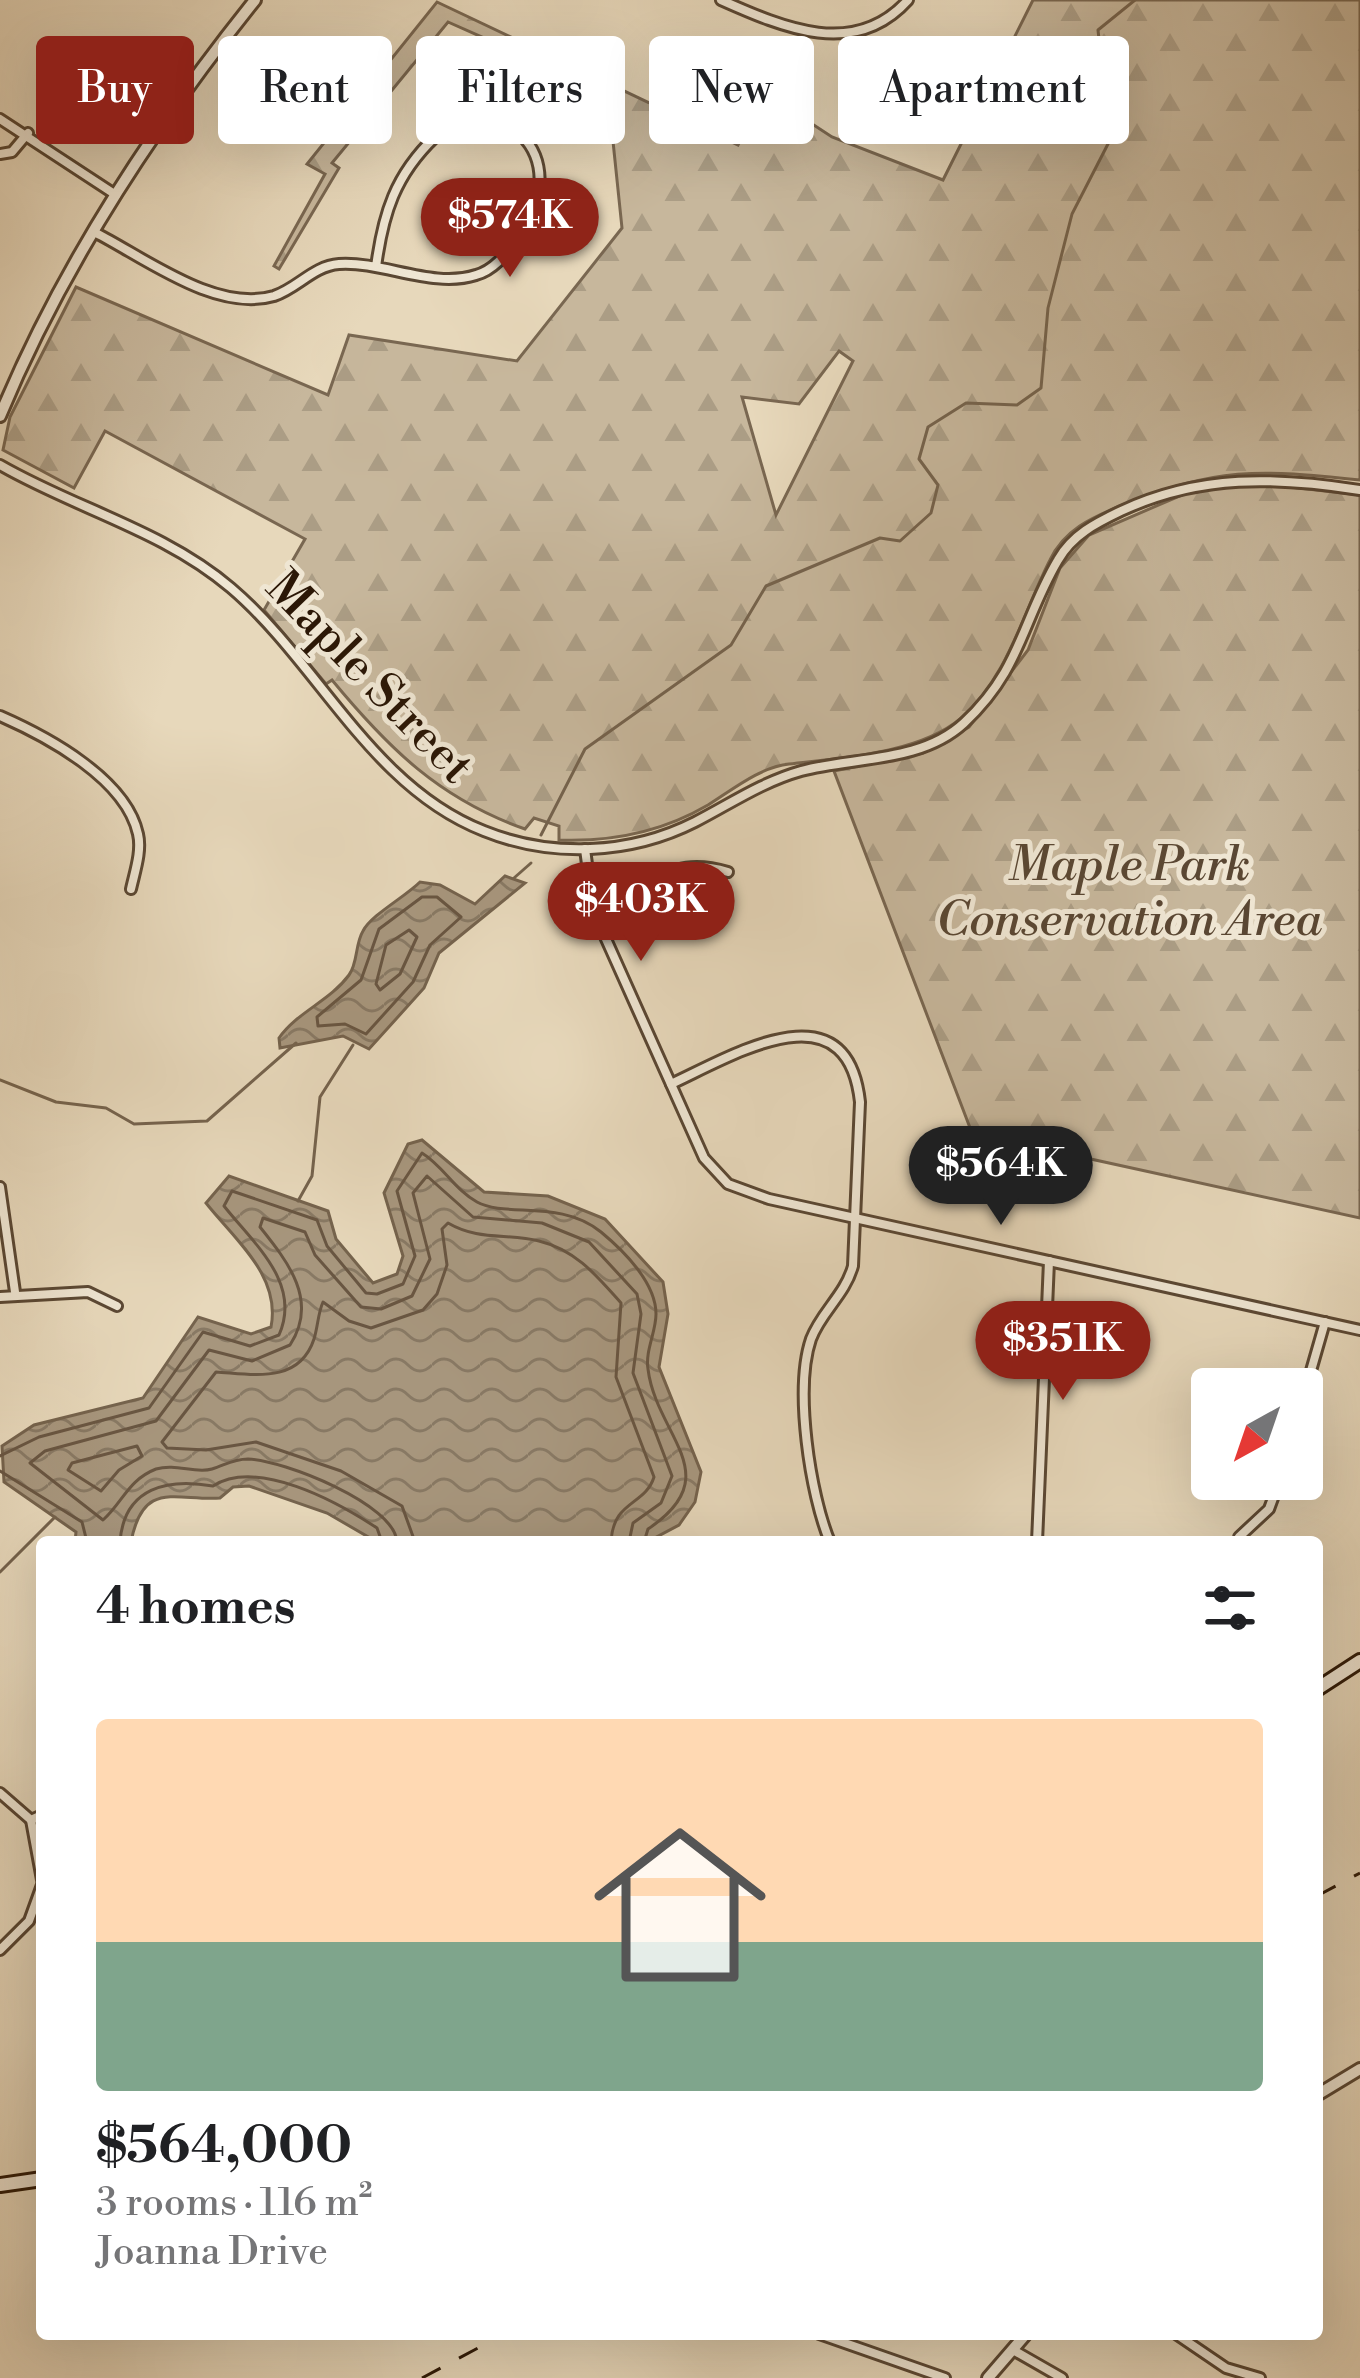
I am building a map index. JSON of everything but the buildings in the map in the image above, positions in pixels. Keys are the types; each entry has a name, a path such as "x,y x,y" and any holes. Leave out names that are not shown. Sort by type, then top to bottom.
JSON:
{"main road":[{"path":"1323,1685 1360,1661"},
{"path":"0,2185 36,2180"}],"street":[{"path":"0,416 29,350 117,196 177,100 255,0"},
{"path":"721,0 787,26 840,35 876,28 908,0"},
{"path":"0,118 117,196"},
{"path":"96,233 209,290 250,300 278,295 328,266 457,278 492,267 538,206 542,176 531,147 514,130 493,121 470,120 441,132 391,193 376,267"},
{"path":"0,154 12,152 28,133"},
{"name":"Maple Street","path":"0,465 119,519 223,581 373,748 435,805 503,838 585,849 660,836 764,784 820,766 917,749 952,733 1013,662 1058,559 1075,538 1105,519 1179,488 1214,482 1275,479 1360,490"},
{"path":"0,716 95,775 126,803 139,839 131,889"},
{"path":"585,849 588,894 597,918 704,1158 728,1184 749,1194 1360,1330"},
{"path":"597,918 628,904 677,866 695,863 728,872"},
{"path":"671,1084 769,1040 807,1035 846,1061 858,1085 850,1276 816,1328 806,1365 809,1480 828,1536"},
{"path":"0,1187 15,1292"},
{"path":"1037,1536 1049,1261"},
{"path":"0,1297 15,1292 92,1292 116,1306"},
{"path":"1311,1368 1324,1322"},
{"path":"1240,1536 1272,1500"},
{"path":"0,1792 31,1820 36,1849"},
{"path":"31,1820 36,1818"},
{"path":"0,1950 29,1921 36,1901"},
{"path":"1323,2091 1360,2069"},
{"path":"836,2340 945,2378"},
{"path":"988,2378 1020,2340"},
{"path":"1185,2340 1226,2368 1260,2378"},
{"path":"1012,2349 1062,2378"}],"green space":[{"path":"1033,0 1360,0 1360,480 1238,474 1183,484 1099,515 1079,526 1056,550 1003,664 977,701 944,730 901,747 767,770 691,814 655,828 617,837 559,840 559,826 534,818 525,829 442,787 396,750 332,680 326,684 264,610 305,539 105,431 74,488 3,450 10,417 76,287 328,395 349,335 517,361 622,228 613,144 625,144 625,91 649,103 649,144 814,144 814,125 838,139 838,144 850,144 943,180 961,144 1129,144 1129,36 1015,36","holes":["839,351 853,361 776,515 742,397 799,404"]},
{"path":"437,2 509,36 480,36 448,22 436,36 416,36 416,61 392,90 392,58"},
{"path":"323,144 348,144 332,163 339,168 279,269 274,266 325,174 307,164"},
{"name":"Maple Park Conservation Area","path":"1255,483 1360,495 1360,1218 972,1133 834,771 923,753 969,727 1028,650 1060,568 1089,535 1191,491"}],"water":[{"path":"505,876 525,883 439,953 424,988 369,1049 343,1036 280,1048 279,1038 286,1029 349,975 367,925 420,882 440,885 475,904"},
{"path":"422,1140 484,1192 548,1196 605,1219 663,1282 668,1314 659,1367 701,1472 695,1502 679,1525 658,1536 367,1536 327,1513 249,1486 233,1487 220,1498 153,1501 136,1522 132,1536 76,1536 4,1482 2,1446 34,1425 143,1398 198,1317 251,1334 271,1327 272,1309 263,1275 206,1203 229,1176 328,1211 336,1239 373,1283 397,1274 403,1256 384,1193 408,1144"}],"waterway":[{"path":"541,835 585,749 731,645 766,586 880,538 900,541 931,513 938,485 919,459 928,427 966,403 1017,405 1041,388 1048,308 1072,214 1110,140 1098,30 1135,0"},
{"path":"514,878 531,863"},
{"path":"0,1080 56,1102 106,1108 134,1124 207,1121 296,1043"},
{"path":"298,1201 312,1176 320,1097 353,1045"},
{"path":"0,1572 55,1517"}],"railway":[{"path":"1323,1893 1360,1873"},
{"path":"422,2378 493,2340"}]}
